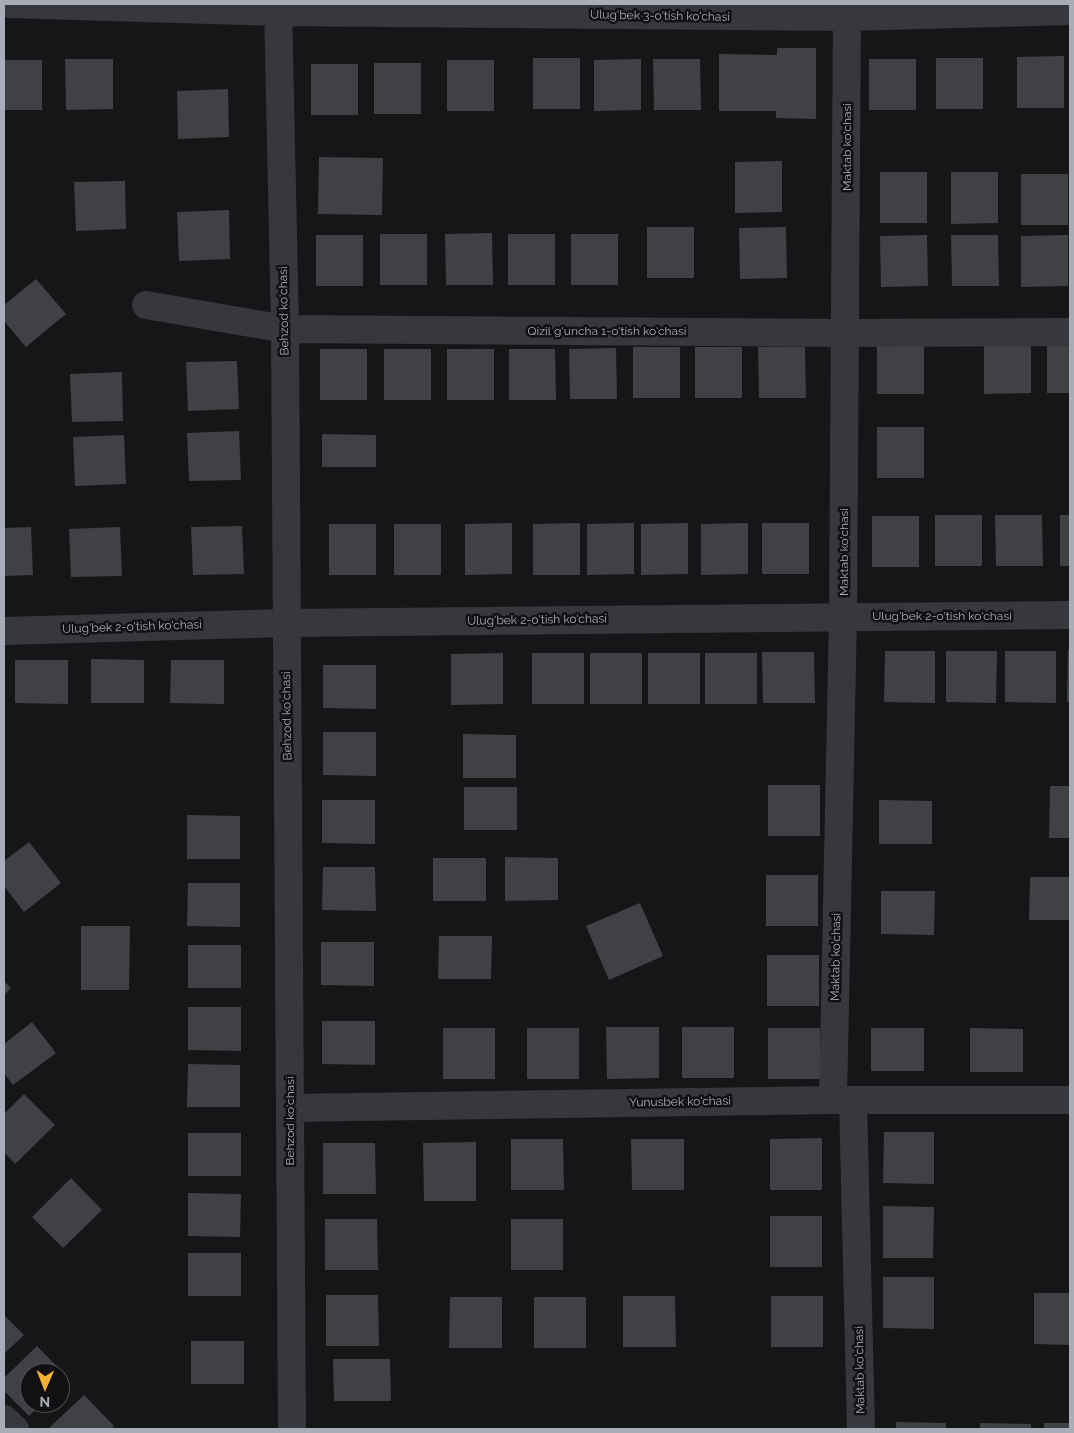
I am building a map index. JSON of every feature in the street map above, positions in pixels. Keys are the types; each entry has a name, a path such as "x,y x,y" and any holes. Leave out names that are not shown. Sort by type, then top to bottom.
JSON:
{"street":[{"name":"Ulug'bek 3-o'tish ko'chasi","path":"10,4 278,8 1070,11"},
{"name":"Behzod ko‘chasi","path":"278,8 285,329 292,1429"},
{"name":"Maktab ko'chasi","path":"847,11 843,616 844,1100 861,1429"},
{"name":"Qizil g'uncha 1-o'tish ko'chasi","path":"146,305 285,329 1070,332"},
{"name":"Ulug'bek 2-o'tish ko'chasi","path":"4,631 286,622 1070,615"},
{"name":"Yunusbek ko'chasi","path":"290,1108 844,1100 1070,1100"},
{"path":"4,1419 15,1429"}],"building":[{"path":"777,48 816,48 816,119 776,118 776,111 719,111 719,54 777,55"},
{"path":"1064,56 1064,108 1017,108 1017,57"},
{"path":"533,58 580,58 580,109 533,109"},
{"path":"936,58 983,58 983,109 936,109"},
{"path":"65,59 113,59 113,109 66,110"},
{"path":"641,59 641,110 594,111 594,60"},
{"path":"653,59 700,59 701,110 654,110"},
{"path":"869,59 916,59 916,110 869,110"},
{"path":"4,60 42,60 42,110 4,110"},
{"path":"447,60 494,60 494,111 447,111"},
{"path":"374,63 421,63 421,114 374,114"},
{"path":"311,64 358,64 358,115 311,115"},
{"path":"228,89 229,137 178,139 177,91"},
{"path":"319,157 383,158 382,215 318,214"},
{"path":"782,161 782,212 735,213 735,162"},
{"path":"880,172 927,172 927,223 880,223"},
{"path":"951,172 998,172 998,223 951,224"},
{"path":"1021,174 1068,174 1068,225 1021,225"},
{"path":"125,181 126,229 76,231 74,182"},
{"path":"229,210 230,259 179,261 177,212"},
{"path":"647,227 694,227 694,278 647,278"},
{"path":"786,227 787,278 740,279 739,228"},
{"path":"492,233 493,285 446,285 445,234"},
{"path":"380,234 427,234 427,285 380,285"},
{"path":"508,234 555,234 555,285 508,285"},
{"path":"571,234 618,234 618,285 571,285"},
{"path":"316,235 363,235 363,286 316,286"},
{"path":"927,235 928,286 881,287 880,236"},
{"path":"951,235 998,235 999,286 952,286"},
{"path":"1068,235 1068,286 1021,287 1021,236"},
{"path":"36,279 66,314 26,347 4,321 4,305"},
{"path":"1031,342 1031,393 984,394 984,343"},
{"path":"1047,342 1070,342 1070,393 1047,393"},
{"path":"877,343 924,343 924,394 877,394"},
{"path":"633,347 680,347 680,398 633,398"},
{"path":"695,347 742,347 742,398 695,398"},
{"path":"758,347 805,347 806,398 759,398"},
{"path":"616,348 617,399 570,399 569,349"},
{"path":"320,349 367,349 367,400 320,400"},
{"path":"384,349 431,349 431,400 384,400"},
{"path":"447,349 494,349 494,400 447,400"},
{"path":"509,349 555,349 556,400 509,400"},
{"path":"237,361 239,409 188,411 186,362"},
{"path":"122,372 123,421 72,422 70,374"},
{"path":"877,427 924,427 924,478 877,478"},
{"path":"239,431 241,480 189,481 187,433"},
{"path":"322,434 376,435 376,467 322,467"},
{"path":"124,435 126,484 75,486 73,437"},
{"path":"935,515 982,515 982,566 935,566"},
{"path":"995,515 1042,515 1043,566 996,566"},
{"path":"1060,515 1070,515 1070,566 1060,566"},
{"path":"872,516 919,516 919,567 872,567"},
{"path":"512,523 512,574 465,575 465,524"},
{"path":"580,523 580,575 533,575 533,524"},
{"path":"634,523 634,574 587,575 587,524"},
{"path":"688,523 688,574 641,575 641,524"},
{"path":"748,523 748,574 701,575 701,524"},
{"path":"762,523 809,523 809,574 762,574"},
{"path":"329,524 376,524 376,575 329,575"},
{"path":"394,524 441,524 441,575 394,575"},
{"path":"242,526 244,574 193,575 191,527"},
{"path":"31,527 33,575 4,576 4,528"},
{"path":"120,527 122,576 71,577 69,529"},
{"path":"1068,650 1070,651 1070,702 1067,702"},
{"path":"885,651 935,651 935,703 884,702"},
{"path":"946,651 997,651 996,703 946,702"},
{"path":"1005,651 1056,651 1056,703 1005,702"},
{"path":"762,652 814,652 815,703 763,703"},
{"path":"503,653 503,704 451,705 451,654"},
{"path":"532,653 584,653 584,704 532,704"},
{"path":"590,653 642,653 642,704 590,704"},
{"path":"648,653 700,653 700,704 648,704"},
{"path":"705,653 757,653 757,704 705,704"},
{"path":"91,659 144,660 144,703 91,703"},
{"path":"15,660 68,660 68,704 15,703"},
{"path":"171,660 224,660 224,704 170,703"},
{"path":"323,665 376,665 376,709 323,708"},
{"path":"323,732 376,732 376,776 323,775"},
{"path":"463,734 516,735 516,778 463,778"},
{"path":"768,785 820,785 820,836 768,836"},
{"path":"1050,786 1070,786 1070,838 1049,838"},
{"path":"464,787 517,787 517,830 464,830"},
{"path":"322,800 375,800 375,844 322,843"},
{"path":"879,800 932,801 932,844 879,844"},
{"path":"187,815 240,816 240,859 187,859"},
{"path":"29,842 61,883 24,912 4,886 4,861"},
{"path":"505,857 558,858 558,900 505,901"},
{"path":"433,858 486,858 486,901 433,901"},
{"path":"323,867 375,867 376,911 322,910"},
{"path":"766,875 818,875 818,926 766,926"},
{"path":"1030,877 1070,877 1070,920 1029,920"},
{"path":"188,883 240,883 240,927 187,926"},
{"path":"881,891 935,891 934,935 881,934"},
{"path":"640,903 663,956 609,980 586,926"},
{"path":"81,926 130,926 129,990 81,990"},
{"path":"439,936 492,936 491,979 438,979"},
{"path":"321,942 374,942 374,986 321,985"},
{"path":"188,945 241,945 241,988 188,988"},
{"path":"767,955 819,955 819,1006 767,1006"},
{"path":"4,981 11,988 4,995"},
{"path":"188,1007 241,1007 241,1051 188,1050"},
{"path":"322,1021 375,1021 375,1065 322,1064"},
{"path":"32,1022 56,1053 13,1085 4,1073 4,1044"},
{"path":"606,1027 659,1027 659,1078 607,1079"},
{"path":"682,1027 734,1027 734,1078 682,1078"},
{"path":"443,1028 495,1028 495,1079 443,1079"},
{"path":"527,1028 579,1028 579,1079 527,1079"},
{"path":"768,1028 820,1028 820,1079 768,1079"},
{"path":"871,1028 924,1028 924,1071 871,1071"},
{"path":"970,1028 1023,1029 1023,1072 970,1072"},
{"path":"188,1064 240,1065 240,1107 187,1107"},
{"path":"24,1094 55,1125 15,1164 4,1152 4,1114"},
{"path":"884,1132 934,1132 934,1184 883,1183"},
{"path":"188,1133 241,1133 241,1176 188,1176"},
{"path":"822,1138 822,1190 770,1190 770,1139"},
{"path":"511,1139 563,1139 564,1190 511,1190"},
{"path":"631,1139 684,1139 684,1190 632,1190"},
{"path":"476,1142 476,1201 424,1201 423,1143"},
{"path":"323,1143 375,1143 376,1194 323,1194"},
{"path":"71,1178 102,1210 63,1248 32,1217"},
{"path":"188,1193 241,1194 240,1237 188,1236"},
{"path":"883,1206 934,1207 933,1258 883,1258"},
{"path":"770,1216 822,1216 822,1267 770,1267"},
{"path":"325,1219 377,1219 378,1270 325,1270"},
{"path":"511,1219 563,1219 563,1270 511,1270"},
{"path":"188,1253 241,1253 241,1296 188,1296"},
{"path":"883,1277 934,1277 934,1329 883,1328"},
{"path":"1034,1293 1070,1293 1070,1345 1034,1344"},
{"path":"326,1295 378,1295 379,1346 326,1346"},
{"path":"623,1296 675,1296 676,1347 623,1347"},
{"path":"771,1296 823,1296 823,1347 771,1347"},
{"path":"450,1297 502,1297 502,1348 449,1348"},
{"path":"534,1297 586,1297 586,1348 534,1348"},
{"path":"4,1315 24,1335 4,1354"},
{"path":"191,1341 244,1341 244,1384 191,1384"},
{"path":"37,1346 53,1363 20,1363 20,1407 4,1391 4,1378"},
{"path":"333,1359 390,1359 391,1401 334,1401"},
{"path":"84,1395 114,1426 111,1429 48,1429 65,1413 70,1413 70,1408"},
{"path":"896,1422 946,1423 946,1429 896,1429"},
{"path":"980,1423 1031,1424 1031,1429 980,1429"},
{"path":"1044,1423 1070,1423 1070,1429 1044,1429"}]}
